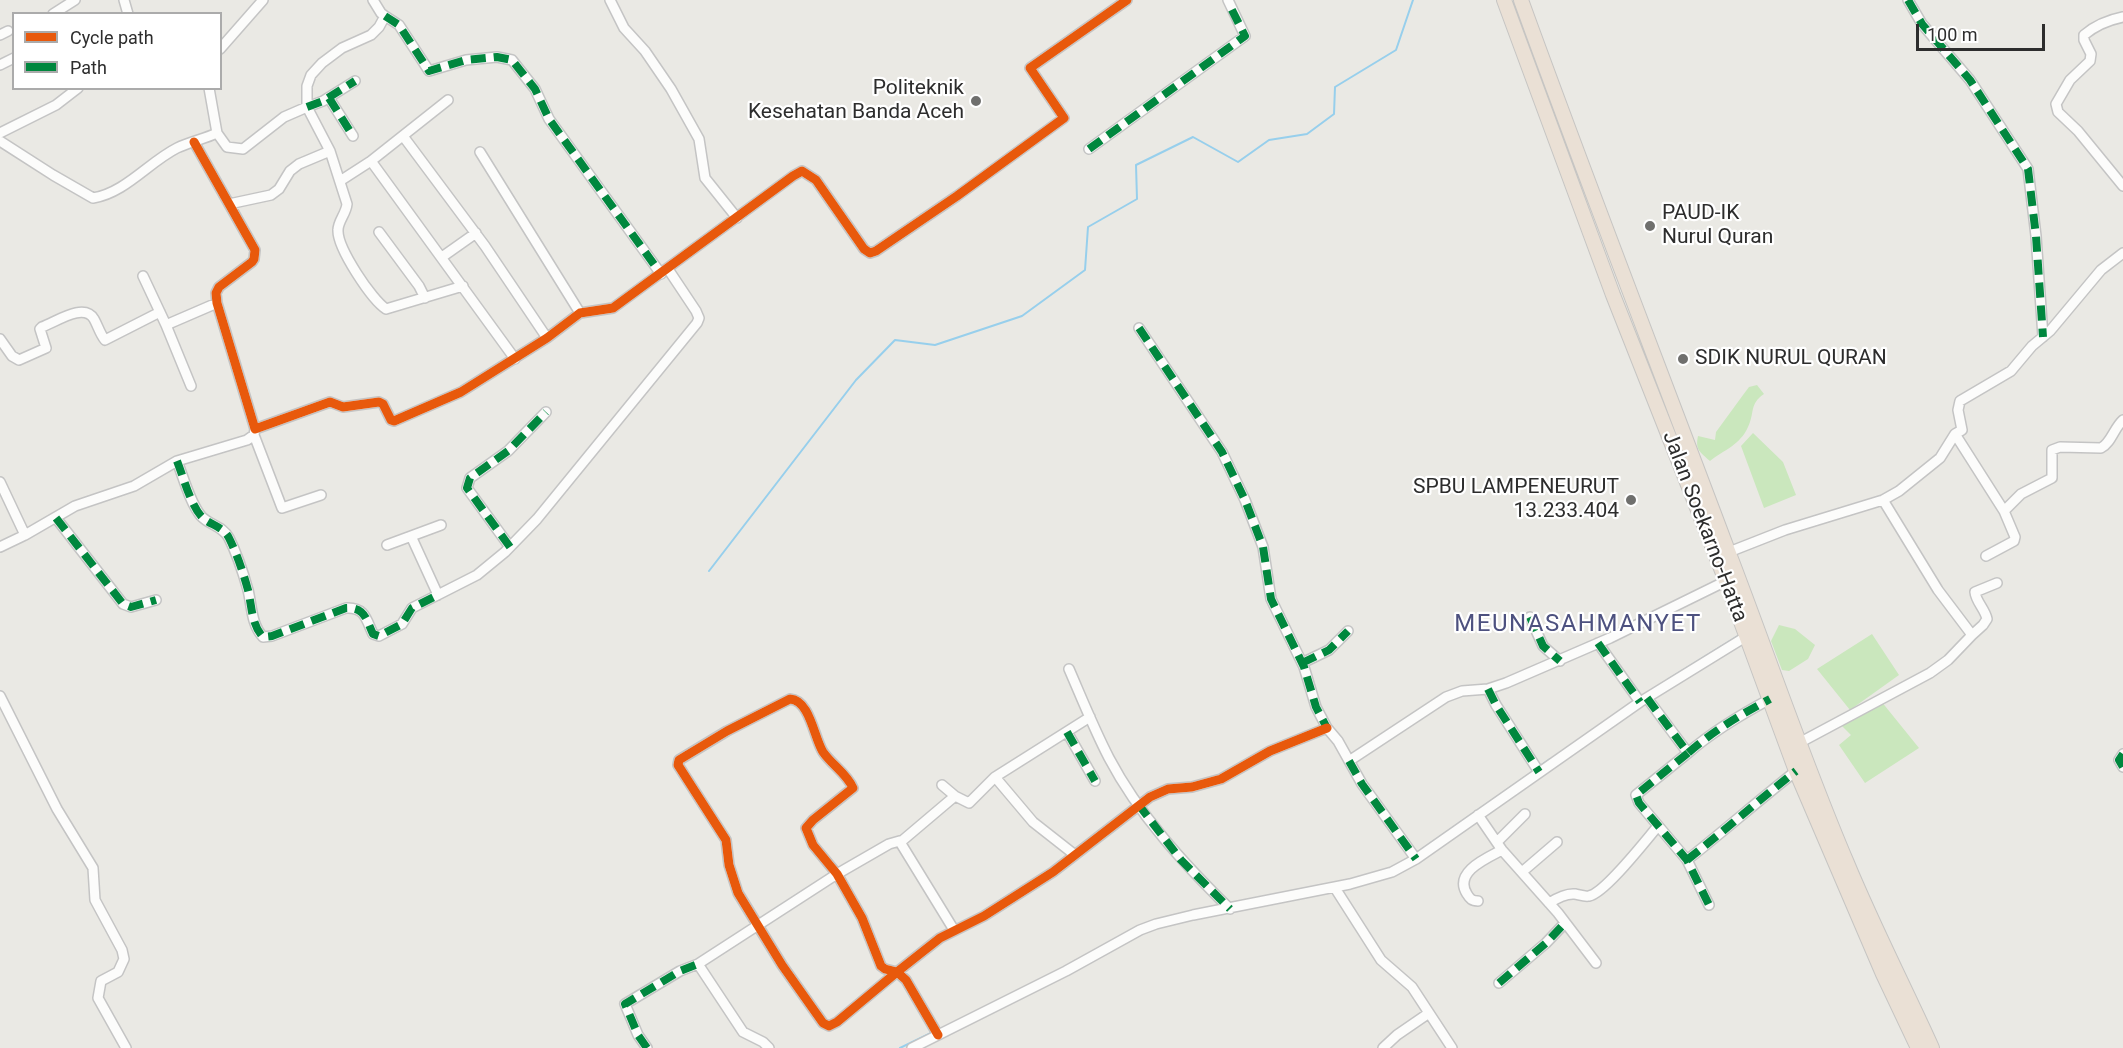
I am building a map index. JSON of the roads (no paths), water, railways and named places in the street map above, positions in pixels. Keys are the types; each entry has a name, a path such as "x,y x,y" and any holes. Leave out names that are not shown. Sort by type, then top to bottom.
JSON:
{"highway":[{"name":"Jalan Soekarno-Hatta","path":"1504,0 1630,339 1726,581 1747,619 1846,862 1926,1044"},
{"name":"Jalan Soekarno-Hatta","path":"1521,0 1729,552 1747,619 1747,636 1796,771 1883,974 1926,1044"},
{"path":"1630,339 1645,334"}],"street":[{"path":"56,12 75,0"},
{"path":"222,46 263,0"},
{"path":"177,461 200,515 229,536 242,569 250,600 251,615 263,637 272,636 346,608 356,608 361,611 374,634 379,636 402,624 412,608 477,575 510,547 537,519 697,323 699,318 696,311 576,158 549,119 535,89 512,60 497,57 466,60 429,71 399,25 381,13 373,0"},
{"path":"610,0 624,28 645,51 671,89 699,139 705,178 737,218"},
{"path":"0,548 80,504 134,486 177,461 247,440 254,432 330,402 343,407 379,402 383,404 391,420 394,421 461,392 547,338 580,313 614,308 802,171 816,180 864,249 870,253 957,196 1064,118 1030,68 1127,0"},
{"path":"1089,149 1245,36 1227,0"},
{"path":"1908,0 1927,31 1970,80 2028,169 2043,337"},
{"path":"385,16 375,32 342,48 321,63 310,75 307,86 308,107 330,151 347,204 339,223 342,249 367,287 386,309 463,286"},
{"path":"2123,17 2109,20 2092,28 2084,35 2091,54 2090,62 2070,80 2056,104 2058,112 2078,131 2123,186"},
{"path":"209,90 217,133 227,147 243,149 284,117 329,98 355,81"},
{"path":"0,133 56,105 75,90"},
{"path":"329,98 352,136"},
{"path":"340,182 371,161 448,100"},
{"path":"0,141 93,198 122,186 177,148 217,133"},
{"path":"403,136 476,233 547,338"},
{"path":"194,142 254,246 255,254 252,262 219,287 216,293 254,432 282,508 321,495"},
{"path":"229,204 271,195 279,189 291,171 299,164 330,151"},
{"path":"480,152 580,313"},
{"path":"371,161 515,359"},
{"path":"379,232 419,286 425,298"},
{"path":"442,257 476,233"},
{"path":"1729,552 1785,530 1883,500 1899,491 1940,458 1955,434 1962,430 1958,410 1960,401 2005,375 2043,337 2102,270 2123,253"},
{"path":"143,276 191,386"},
{"path":"166,325 217,303"},
{"path":"0,339 12,356 19,360 46,348 40,329 42,327 81,311 88,312 93,317 105,340 160,312"},
{"path":"1139,328 1222,452 1245,500 1263,547 1272,599 1302,663 1316,707 1362,784 1414,855"},
{"path":"510,547 467,488 467,483 470,478 507,451 546,412"},
{"path":"2004,511 2021,494 2052,478 2052,450 2055,448 2102,448 2106,446 2114,430 2123,420"},
{"path":"1955,434 2004,511 2015,537 2014,541 1986,556"},
{"path":"0,482 25,535"},
{"path":"1883,500 1938,590 1972,635"},
{"path":"56,518 123,604 131,607 156,600"},
{"path":"387,545 441,525"},
{"path":"411,536 438,595"},
{"path":"1349,761 1446,697 1462,691 1488,689 1560,661 1726,581"},
{"path":"1799,743 1930,673 1948,660 1987,619 1975,592 1997,583"},
{"path":"1530,617 1543,646 1560,661"},
{"path":"1302,663 1329,650 1348,631"},
{"path":"912,1048 936,1032 1066,971 1140,930 1156,924 1335,888 1392,872 1414,855 1478,815 1536,769 1640,699 1747,636"},
{"path":"1598,643 1640,699 1688,753"},
{"path":"1069,669 1108,758 1138,804 1181,860 1230,909"},
{"path":"1488,689 1536,769"},
{"path":"0,696 57,809 93,868 95,900 122,950 124,959 118,972 101,981 98,998 126,1048"},
{"path":"936,1032 906,980 897,972 885,969 878,962 866,928 837,874 813,845 806,828 853,786 823,752 801,702 790,699 727,731 679,760 678,765 726,840 729,865 738,893 782,965 829,1026 845,1016 897,972 940,938 994,909 1075,855 1138,804 1159,792 1192,787 1221,779 1270,751 1327,728"},
{"path":"1709,905 1687,860 1639,803 1636,795 1705,738 1770,699"},
{"path":"942,785 955,796 969,802 995,777 1090,717"},
{"path":"1067,732 1095,781"},
{"path":"2123,754 2119,760 2123,767"},
{"path":"1687,860 1725,831 1748,807 1796,771"},
{"path":"995,777 1033,822 1075,855"},
{"path":"647,1048 638,1035 625,1004 680,970 698,964 837,874 889,844 900,842 955,796"},
{"path":"1478,901 1468,896 1463,879 1499,846 1525,814"},
{"path":"1478,815 1499,846 1549,903 1596,963"},
{"path":"1549,903 1565,895 1588,896 1596,893 1658,826"},
{"path":"900,842 954,930"},
{"path":"1522,872 1557,842"},
{"path":"1335,888 1381,960 1412,987 1452,1048"},
{"path":"1498,983 1546,943 1565,923"},
{"path":"698,964 743,1032 763,1042 769,1048"},
{"path":"1383,1048 1397,1035 1429,1013"}],"waterway":[{"path":"709,571 856,380 895,340 935,345 1022,316 1085,270 1088,227 1137,199 1136,165 1193,137 1238,162 1269,140 1307,134 1334,114 1335,87 1396,50 1413,0"},
{"path":"1667,680 1738,636"},
{"path":"1540,766 1550,759"},
{"path":"1415,854 1535,770"},
{"path":"900,1048 933,1032"}],"place":[{"name":"Politeknik Kesehatan Banda Aceh","path":"976,101"},
{"name":"PAUD-IK Nurul Quran","path":"1650,226"},
{"name":"SDIK NURUL QURAN","path":"1683,359"},
{"name":"SPBU LAMPENEURUT 13.233.404","path":"1631,500"}],"district":[{"name":"MEUNASAHMANYET","path":"1578,625"}]}
